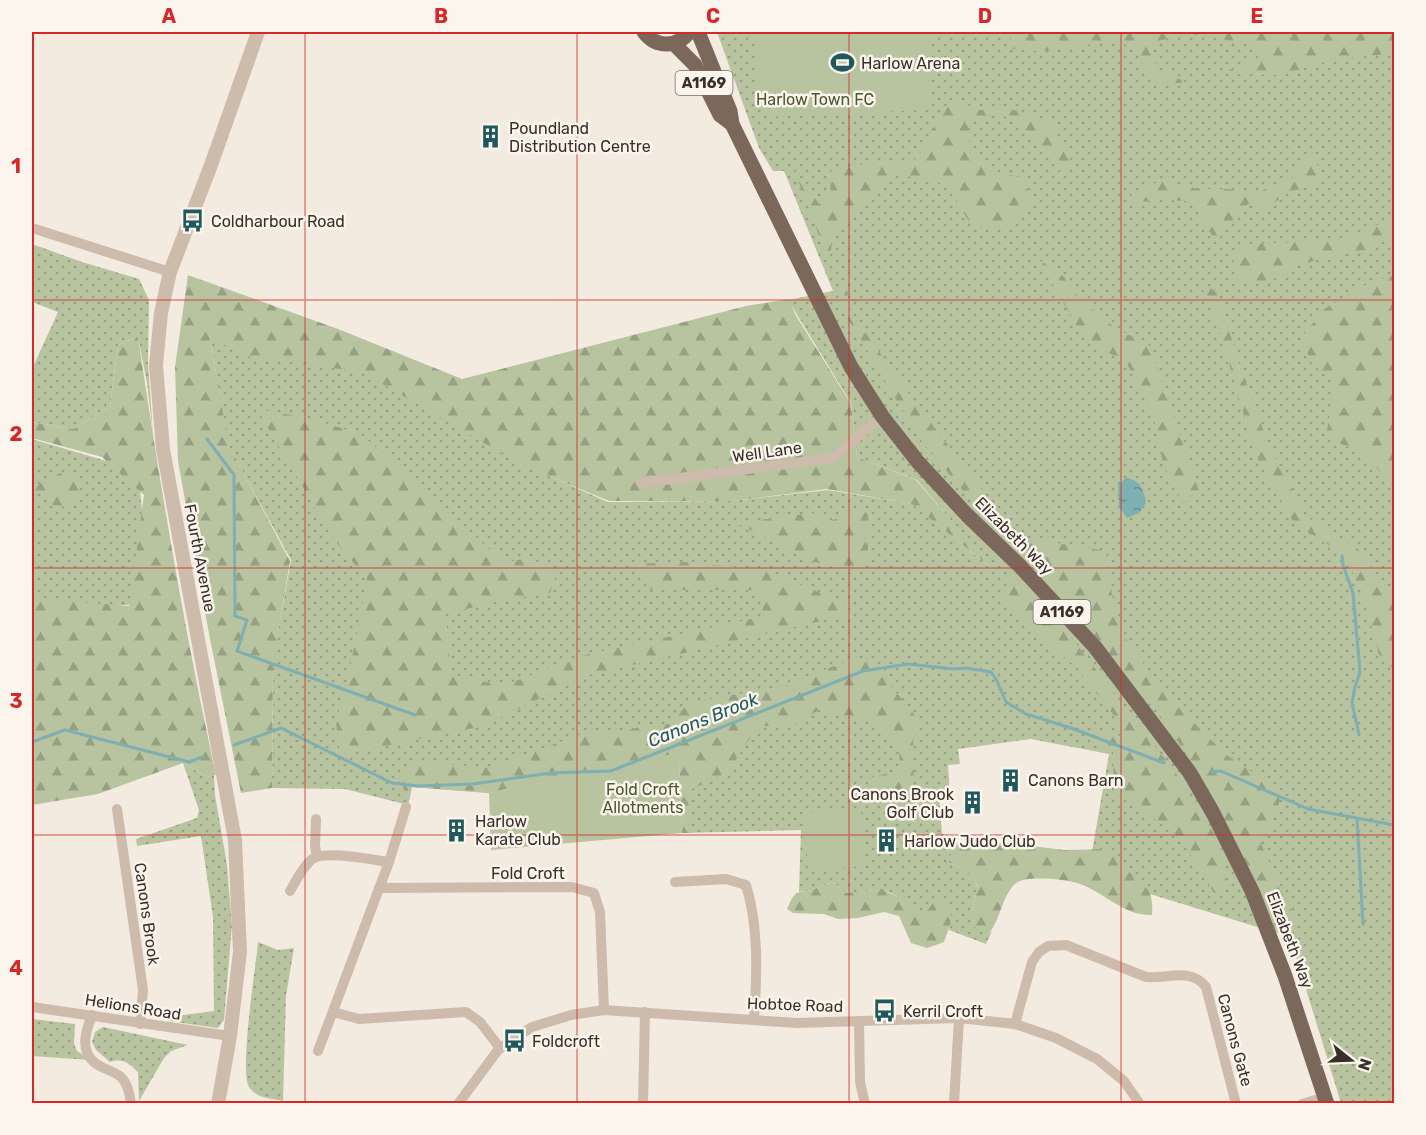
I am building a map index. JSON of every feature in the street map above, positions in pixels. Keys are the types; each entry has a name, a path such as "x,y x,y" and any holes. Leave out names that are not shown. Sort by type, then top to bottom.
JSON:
{"main road":[{"path":"643,32 657,43 674,44 682,40 689,32"},
{"name":"Elizabeth Way","path":"698,32 730,111 732,124 846,357 882,416 918,462 967,515 1020,566 1095,647 1190,773 1252,891 1285,976 1326,1100"},
{"name":"Elizabeth Way","path":"674,44 695,65 720,116 732,124"}],"street":[{"name":"Fourth Avenue","path":"220,1103 240,952 236,840 163,449 158,403 157,354 161,313 170,272 258,32"},
{"path":"32,228 170,272"},
{"name":"Well Lane","path":"641,483 833,458 882,416"},
{"path":"318,1051 380,888 406,807"},
{"name":"Canons Brook","path":"117,809 143,990 140,1024"},
{"path":"316,819 317,856"},
{"path":"290,891 311,860 317,856 340,855 389,862"},
{"path":"675,882 726,879 746,885 752,904 755,944 757,980 754,1019"},
{"name":"Fold Croft","path":"380,888 572,887 594,893 600,912 604,1010"},
{"name":"Canons Gate","path":"1015,1024 1032,962 1039,952 1048,946 1066,945 1146,977 1194,976 1206,987 1236,1104"},
{"name":"Helions Road","path":"32,1007 230,1036"},
{"name":"Hobtoe Road","path":"458,1104 500,1048 532,1027 571,1015 604,1010 797,1023 959,1018 1015,1024 1056,1038 1097,1059 1124,1081 1140,1104"},
{"path":"333,1012 359,1019 466,1012 480,1022 500,1048"},
{"path":"643,1104 645,1012"},
{"path":"92,1015 85,1033 86,1048 94,1062 121,1077 129,1092 131,1104"},
{"path":"954,1104 959,1018"},
{"path":"859,1022 860,1082 865,1104"},
{"path":"1302,1104 1326,1100"}],"green space":[{"name":"Harlow Town FC","path":"717,32 1394,32 1394,1103 1341,1103 1290,937 1088,875 1109,754 1031,739 958,749 960,764 948,765 950,795 939,796 942,833 954,844 949,862 971,874 978,887 972,910 986,935 992,931 986,944 949,930 950,925 929,910 925,914 920,912 884,890 846,893 833,882 799,892 801,830 682,833 679,753 489,793 412,787 408,805 345,789 272,788 273,660 291,560 227,443 210,336 362,371 524,465 608,502 732,501 828,490 913,504 991,568 917,480 857,457 851,403 788,300 833,291 784,171 773,171 759,148"},
{"name":"Harlow Arena","path":"754,32 928,32 932,94 922,110 768,117 758,108"},
{"path":"1014,32 1394,32 1394,53 1332,60 1281,75 1220,74 1259,58 1245,43 1186,33 1152,43 1157,70 1186,82 1161,85 1145,73 1137,47 1112,43 1039,51 1006,48"},
{"path":"953,99 979,110 1015,110 1052,124 1073,165 1058,171 1033,134 999,113 969,123 970,153 991,170 1023,178 1034,206 1004,227 973,228 946,184 891,173 833,236 829,262 794,169 819,204 830,196 831,171 856,165 913,161 930,142 938,114"},
{"path":"1308,151 1324,179 1301,189 1289,191 1267,209 1248,204 1216,242 1191,201 1159,200 1134,203 1131,193 1158,182 1171,182 1197,189 1228,189 1256,193 1291,179"},
{"path":"1385,221 1394,221 1394,236 1368,249 1293,267 1264,285 1238,280 1232,257 1247,244 1327,241 1364,232"},
{"path":"32,244 139,279 149,300 148,363 153,434 147,383 138,337 118,345 110,406 74,429 32,422 32,369 58,312 32,302"},
{"path":"1038,259 1064,277 1079,298 1114,327 1150,346 1198,489 1183,504 1163,463 1153,414 1126,362 1085,340"},
{"path":"188,275 338,329 462,379 746,306 789,299 795,314 851,404 857,457 916,480 994,570 912,504 827,489 732,501 609,501 522,465 362,372 245,356 210,337 228,444 290,561 273,664 272,788 241,793 178,461 175,367"},
{"path":"1394,276 1394,488 1364,453 1326,438 1335,378 1313,366 1301,338 1324,309 1372,281"},
{"path":"846,280 850,311 918,406 992,503 1022,536 1010,547 919,438 837,300"},
{"path":"1201,285 1217,291 1239,363 1269,446 1305,516 1358,549 1394,598 1394,669 1380,658 1362,593 1344,554 1295,525 1255,454 1219,328"},
{"path":"138,337 173,557 216,775 207,777 183,763 98,794 32,805 32,595 56,600 129,606 144,495 102,457 32,438 32,422 74,429 110,406 118,345"},
{"path":"257,409 308,418 361,434 505,563 528,558 558,570 550,593 499,601 446,614 451,674 502,686 584,655 765,616 756,590 652,590 628,564 692,562 770,572 850,605 847,615 585,676 484,726 340,755 336,722 349,674 367,579 332,537"},
{"path":"32,439 120,465 139,480 143,519 145,602 118,606 88,605 32,596"},
{"path":"62,472 81,481 77,497 69,507 53,505 33,488"},
{"path":"860,507 868,514 868,558 857,574 805,559 737,523 812,513 829,522"},
{"path":"1039,540 1106,551 1112,595 1125,638 1167,696 1225,754 1283,792 1270,829 1261,844 1299,926 1275,928 1203,778 1156,710 1014,551"},
{"path":"1012,573 1070,636 1178,776 1220,843 1226,889 1214,893 1181,839 1148,814 1114,793 1113,752 1089,743 1093,732 1122,736 1116,718 1077,668 1001,601"},
{"path":"849,660 872,663 922,724 913,741 914,798 874,803 867,778 900,771 899,747 866,721 819,710 793,725 758,726 727,773 690,790 692,833 682,833 679,753 555,777 489,793 412,787 408,805 400,773 419,761 490,768 581,734 620,733 646,725 669,724 689,703 788,685"},
{"name":"Fold Croft Allotments","path":"679,753 682,833 491,850 489,793 555,777"},
{"path":"183,763 207,777 214,775 215,795 227,865 232,925 224,1020 218,1028 168,1021 168,1017 214,1011 213,917 201,836 137,846 136,839 197,818 199,810"},
{"path":"861,809 865,866 808,870 804,813"},
{"path":"966,841 1009,843 1064,850 1108,849 1147,888 1150,893 1152,915 1132,912 1074,882 1057,879 1028,879 1016,883 1011,889 995,924 987,935 973,926 972,911 978,886 970,874 949,862 954,844"},
{"path":"833,882 846,893 882,889 908,902 925,914 933,903 942,901 952,909 950,925 944,942 927,948 911,943 899,916 884,912 858,918 838,919 824,914 793,913 787,909 796,893"},
{"path":"258,942 278,950 294,948 286,996 283,1101 256,1094 249,1087 246,1077 249,1017"},
{"path":"32,1019 75,1024 74,1044 77,1051 90,1060 32,1056"},
{"path":"103,1027 188,1045 171,1051 164,1058 139,1101 138,1072 126,1062 110,1062 96,1050 92,1042 95,1032"}],"water":[{"path":"1127,478 1141,486 1146,502 1140,512 1127,518 1119,507 1118,485"}],"waterway":[{"path":"207,439 234,475 235,616 247,620 237,651 415,715"},
{"path":"1342,556 1353,593 1360,672 1352,703 1359,734"},
{"name":"Canons Brook","path":"234,745 281,728 392,783 417,786 473,784 551,773 611,771 863,671 908,664 991,672 1006,702 1026,714 1071,728 1164,763"},
{"name":"Canons Brook","path":"32,742 65,730 189,762 202,757"},
{"name":"Canons Brook","path":"1211,772 1221,771 1308,809 1394,825"},
{"path":"1357,819 1363,924"}],"place":[{"name":"Harlow Arena","path":"843,63"},
{"name":"Poundland Distribution Centre","path":"491,137"},
{"name":"Coldharbour Road","path":"193,221"},
{"name":"Canons Barn","path":"1010,780"},
{"name":"Canons Brook Golf Club","path":"972,803"},
{"name":"Harlow Karate Club","path":"457,830"},
{"name":"Harlow Judo Club","path":"886,841"},
{"name":"Kerril Croft","path":"885,1011"},
{"name":"Foldcroft","path":"514,1041"}]}
